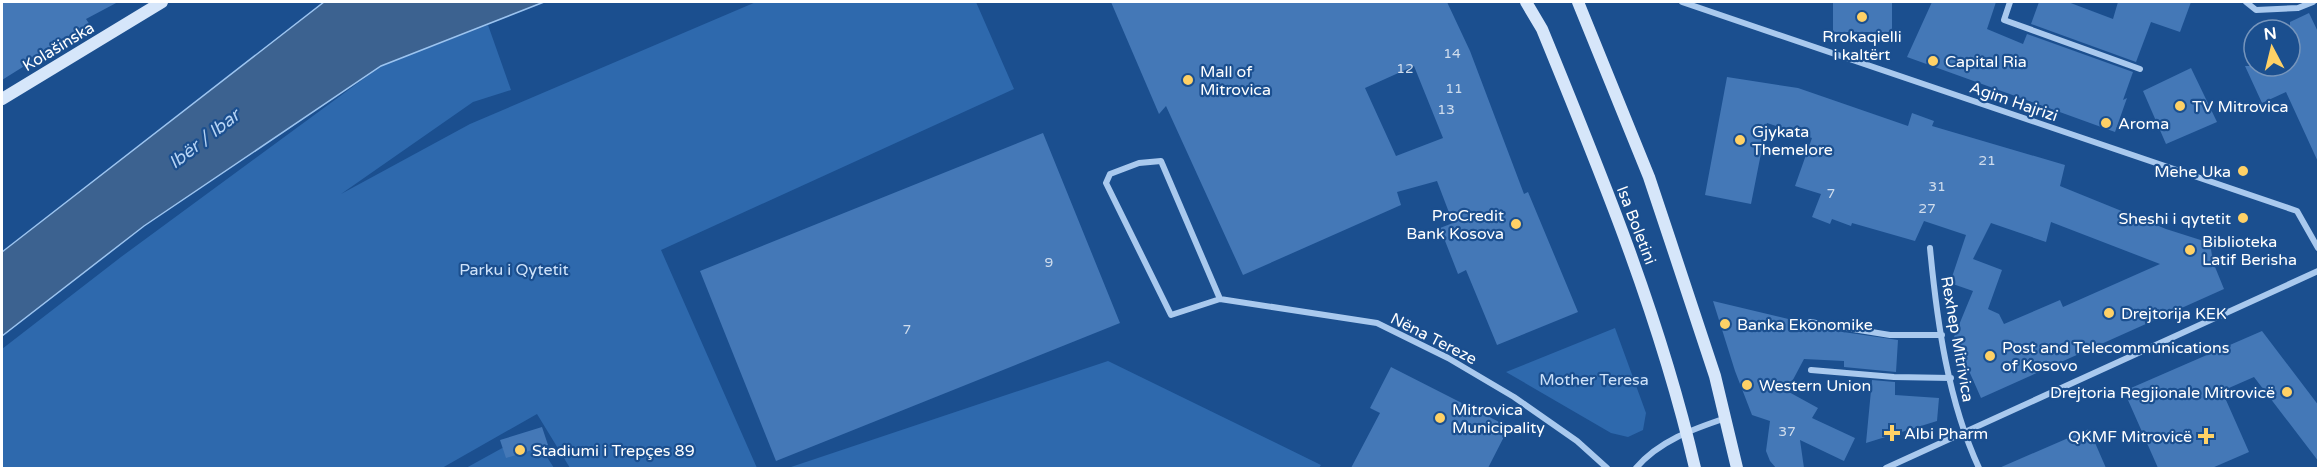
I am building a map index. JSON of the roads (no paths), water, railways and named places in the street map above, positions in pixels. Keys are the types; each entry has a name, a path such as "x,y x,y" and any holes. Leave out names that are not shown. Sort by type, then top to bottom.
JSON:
{"street":[{"name":"Kolašinska","path":"2,99 162,2"},
{"name":"Isa Boletini","path":"1526,2 1542,28 1639,276 1695,468"},
{"name":"Isa Boletini","path":"1578,2 1649,177 1715,376 1737,468"},
{"name":"Agim Hajrizi","path":"1682,2 2297,212 2319,248"},
{"path":"2010,2 2004,20 2140,69"},
{"path":"2246,2 2256,10 2298,8 2313,2"},
{"name":"Nëna Tereze","path":"1220,299 1161,162 1139,163 1110,174 1106,183 1172,315 1220,299 1377,323 1448,358 1514,397 1577,441 1607,468"},
{"name":"Rexhep Mitrivica","path":"1930,248 1935,303 1951,378 1964,435 1979,468"},
{"path":"1886,468 1964,435 2319,271"},
{"path":"1810,322 1890,335 1942,335"},
{"path":"1811,370 1894,377 1951,378"},
{"path":"1636,468 1644,458 1686,431 1726,418"}],"water":[{"name":"Ibër / Ibar","path":"324,2 544,2 381,66 144,226 2,336 2,252"}],"place":[{"name":"Rrokaqielli i kaltërt","path":"1862,17"},
{"name":"Capital Ria","path":"1933,61"},
{"name":"Mall of Mitrovica","path":"1188,80"},
{"name":"TV Mitrovica","path":"2180,106"},
{"name":"Aroma","path":"2106,123"},
{"name":"Gjykata Themelore","path":"1740,140"},
{"name":"Mehe Uka","path":"2243,171"},
{"name":"Sheshi i qytetit","path":"2243,218"},
{"name":"ProCredit Bank Kosova","path":"1516,224"},
{"name":"Biblioteka Latif Berisha","path":"2190,250"},
{"name":"Drejtorija KEK","path":"2109,313"},
{"name":"Banka Ekonomike","path":"1725,324"},
{"name":"Post and Telecommunications of Kosovo","path":"1990,356"},
{"name":"Western Union","path":"1747,385"},
{"name":"Drejtoria Regjionale Mitrovicë","path":"2287,392"},
{"name":"Mitrovica Municipality","path":"1440,418"},
{"name":"Albi Pharm","path":"1892,433"},
{"name":"QKMF Mitrovicë","path":"2206,436"},
{"name":"Stadiumi i Trepçes 89","path":"520,450"}],"park label":[{"name":"Parku i Qytetit","path":"514,269"},
{"name":"Mother Teresa","path":"1594,379"}]}
